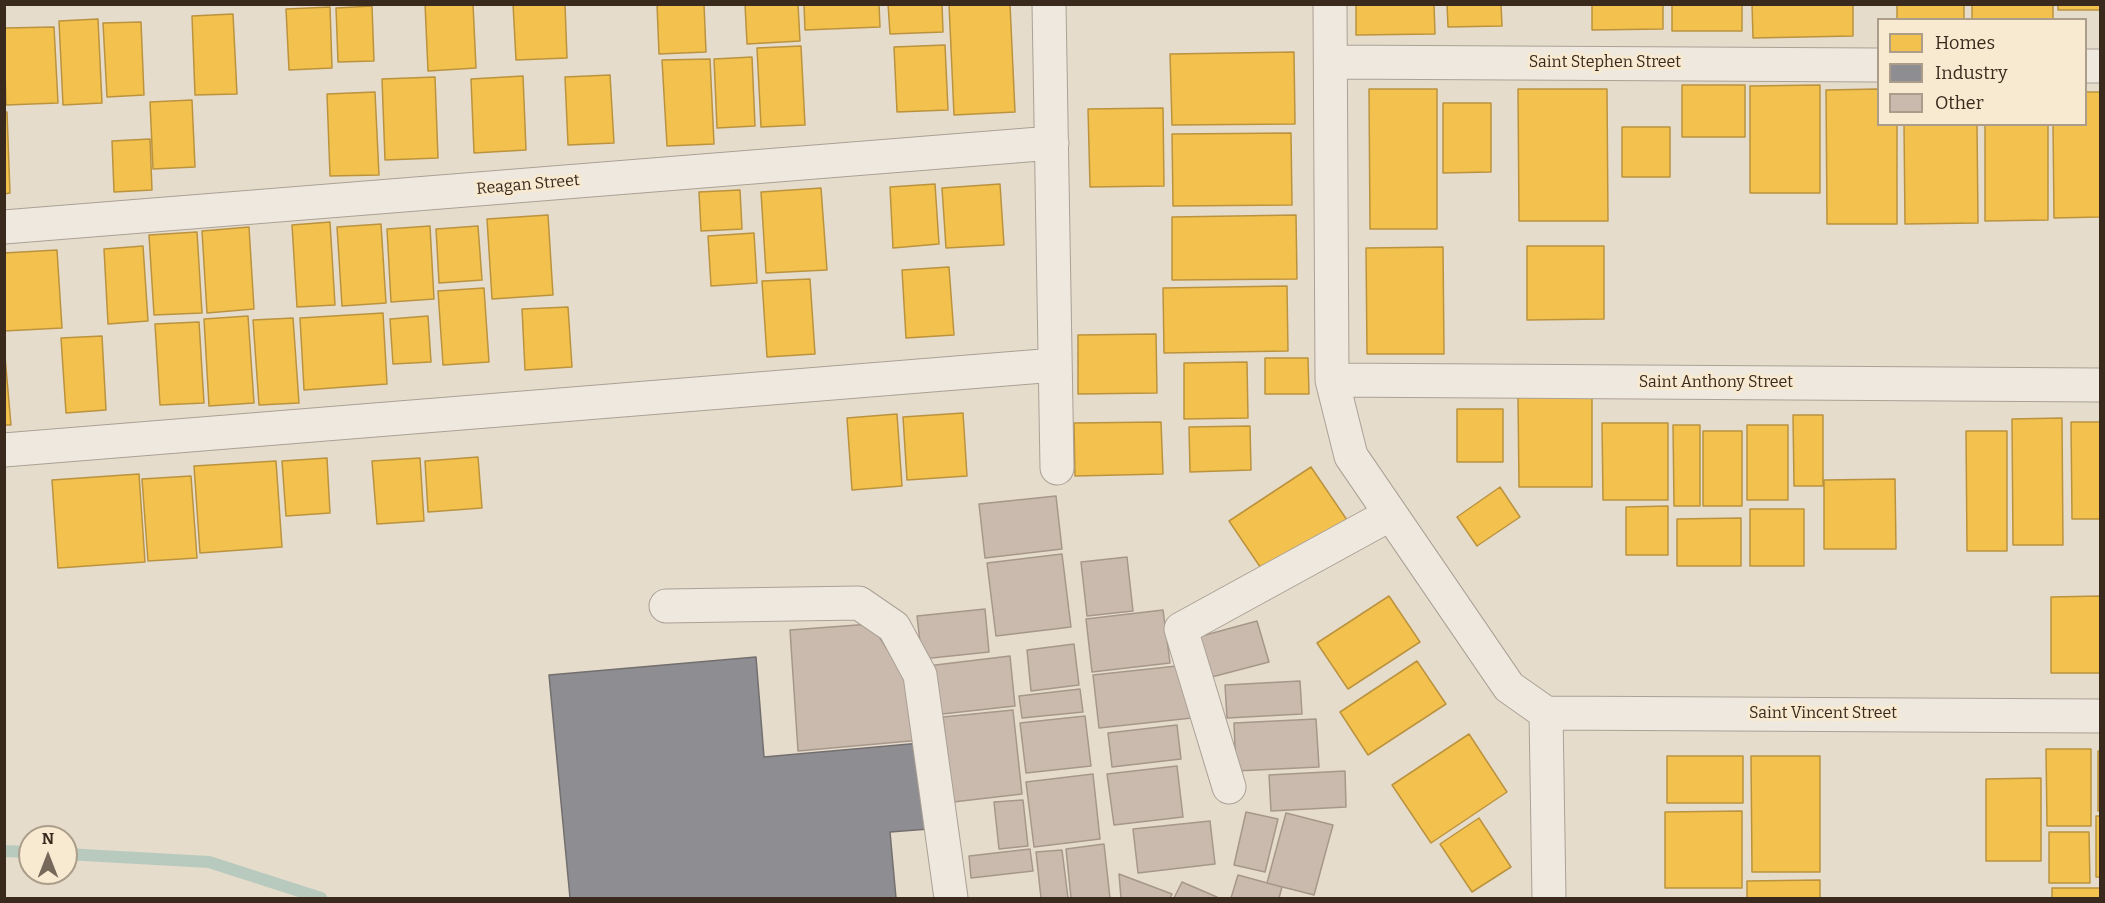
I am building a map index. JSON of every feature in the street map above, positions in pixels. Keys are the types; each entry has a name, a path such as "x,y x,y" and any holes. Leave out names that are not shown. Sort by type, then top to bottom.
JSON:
{"street":[{"path":"1049,4 1057,468"},
{"path":"1330,4 1332,380 1351,456 1389,515 1509,687 1546,713 1549,898"},
{"name":"Saint Stephen Street","path":"1331,62 1877,65"},
{"name":"Reagan Street","path":"4,227 1052,143"},
{"path":"4,450 1055,365"},
{"name":"Saint Anthony Street","path":"1332,380 2100,385"},
{"path":"1229,787 1181,629 1389,515"},
{"path":"666,606 859,603 894,627 920,675 951,898"},
{"name":"Saint Vincent Street","path":"1546,713 2100,716"}],"building: Homes":[{"path":"425,4 473,4 476,68 428,71"},
{"path":"513,4 565,4 567,58 516,60"},
{"path":"657,4 704,4 706,52 659,54"},
{"path":"745,4 798,4 800,41 747,44"},
{"path":"804,4 879,4 880,27 805,30"},
{"path":"888,4 942,4 943,32 890,34"},
{"path":"949,4 1010,4 1015,112 954,115"},
{"path":"1356,4 1434,4 1435,34 1356,35"},
{"path":"1447,4 1501,4 1502,26 1448,27"},
{"path":"1592,4 1663,4 1663,29 1592,30"},
{"path":"1672,4 1742,4 1742,31 1672,31"},
{"path":"1752,4 1853,4 1853,36 1753,38"},
{"path":"1897,4 1964,4 1964,18 1897,18"},
{"path":"1972,4 2053,4 2053,18 1972,18"},
{"path":"2058,4 2100,4 2100,10 2058,10"},
{"path":"372,6 374,61 338,62 336,8"},
{"path":"330,7 332,68 289,70 286,9"},
{"path":"233,14 237,94 195,95 192,16"},
{"path":"98,19 102,103 63,105 59,21"},
{"path":"141,22 144,95 107,97 103,23"},
{"path":"54,27 58,103 6,105 4,28"},
{"path":"945,45 948,110 897,112 894,47"},
{"path":"801,46 805,125 761,127 757,48"},
{"path":"1294,52 1295,124 1172,125 1170,54"},
{"path":"752,57 755,126 717,128 714,59"},
{"path":"710,59 714,144 667,146 662,60"},
{"path":"610,75 614,143 568,145 565,77"},
{"path":"523,76 526,150 474,153 471,79"},
{"path":"435,77 438,158 385,160 382,79"},
{"path":"1682,85 1745,85 1745,137 1682,137"},
{"path":"1820,85 1820,193 1750,193 1750,86"},
{"path":"1369,89 1437,89 1437,229 1370,229"},
{"path":"1518,89 1607,89 1608,221 1519,221"},
{"path":"1877,89 1877,126 1897,126 1897,224 1827,224 1826,90"},
{"path":"375,92 379,175 330,176 327,94"},
{"path":"2087,92 2100,92 2100,217 2054,218 2053,126 2087,126"},
{"path":"192,100 195,167 153,169 150,102"},
{"path":"1443,103 1491,103 1491,172 1443,173"},
{"path":"1163,108 1164,186 1090,187 1088,109"},
{"path":"4,112 7,112 10,193 4,194"},
{"path":"1904,126 1977,126 1978,223 1905,224"},
{"path":"1985,126 2048,126 2048,220 1985,221"},
{"path":"1622,127 1670,127 1670,177 1622,177"},
{"path":"1291,133 1292,205 1173,206 1172,134"},
{"path":"150,139 152,190 114,192 112,141"},
{"path":"935,184 939,244 893,248 890,187"},
{"path":"1000,184 1004,245 946,248 942,188"},
{"path":"821,188 827,270 766,273 761,192"},
{"path":"740,190 742,229 701,231 699,192"},
{"path":"548,215 553,295 492,299 487,219"},
{"path":"1296,215 1297,279 1172,280 1172,217"},
{"path":"330,222 335,305 297,307 292,225"},
{"path":"381,224 386,303 342,306 337,227"},
{"path":"430,226 434,299 391,302 387,229"},
{"path":"478,226 482,280 439,283 436,229"},
{"path":"249,227 254,309 207,313 202,231"},
{"path":"197,232 202,313 154,315 149,235"},
{"path":"754,233 757,283 711,286 708,236"},
{"path":"143,246 148,321 108,324 104,249"},
{"path":"1527,246 1604,246 1604,319 1527,320"},
{"path":"1443,247 1444,354 1367,354 1366,248"},
{"path":"57,250 62,328 4,331 4,253"},
{"path":"949,267 954,335 906,338 902,270"},
{"path":"810,279 815,354 767,357 762,281"},
{"path":"1287,286 1288,351 1164,353 1163,288"},
{"path":"484,288 489,362 443,365 438,291"},
{"path":"568,307 572,367 525,370 522,309"},
{"path":"383,313 387,384 304,390 300,318"},
{"path":"248,316 254,403 209,406 204,319"},
{"path":"428,316 431,362 393,364 390,319"},
{"path":"293,318 299,403 259,405 253,320"},
{"path":"199,322 204,403 160,405 155,324"},
{"path":"1156,334 1157,393 1078,394 1078,335"},
{"path":"102,336 106,410 66,413 61,338"},
{"path":"4,345 11,425 4,425"},
{"path":"1265,358 1308,358 1309,394 1265,394"},
{"path":"1247,362 1248,418 1184,419 1184,363"},
{"path":"1518,397 1592,397 1592,487 1519,487"},
{"path":"1457,409 1503,409 1503,462 1457,462"},
{"path":"963,413 967,476 907,480 903,417"},
{"path":"897,414 902,486 852,490 847,418"},
{"path":"1793,415 1823,415 1823,486 1794,486"},
{"path":"2062,418 2063,545 2013,545 2012,419"},
{"path":"1161,422 1163,474 1075,476 1074,423"},
{"path":"2071,422 2100,422 2100,519 2072,519"},
{"path":"1602,423 1668,423 1668,500 1603,500"},
{"path":"1673,425 1700,425 1700,506 1674,506"},
{"path":"1747,425 1788,425 1788,500 1747,500"},
{"path":"1250,426 1251,470 1190,472 1189,427"},
{"path":"1703,431 1742,431 1742,506 1703,506"},
{"path":"1966,431 2007,431 2007,551 1967,551"},
{"path":"478,457 482,508 428,512 425,461"},
{"path":"327,458 330,513 286,516 282,461"},
{"path":"420,458 424,521 377,524 372,461"},
{"path":"276,461 282,547 200,553 194,466"},
{"path":"1311,467 1347,520 1265,574 1229,521"},
{"path":"139,474 145,562 58,568 52,480"},
{"path":"191,476 197,558 148,561 142,479"},
{"path":"1895,479 1896,549 1824,549 1824,480"},
{"path":"1500,487 1520,517 1477,546 1457,517"},
{"path":"1668,506 1668,555 1626,555 1626,507"},
{"path":"1750,509 1804,509 1804,566 1750,566"},
{"path":"1741,518 1741,566 1677,566 1677,519"},
{"path":"1389,596 1420,642 1348,689 1317,643"},
{"path":"2100,596 2100,673 2051,673 2051,597"},
{"path":"1417,661 1446,704 1368,755 1340,712"},
{"path":"1469,734 1507,792 1431,843 1392,785"},
{"path":"2046,749 2091,749 2091,826 2047,826"},
{"path":"2098,751 2100,751 2100,811 2098,811"},
{"path":"1667,756 1743,756 1743,803 1667,803"},
{"path":"1751,756 1820,756 1820,872 1752,872"},
{"path":"2041,778 2041,861 1986,861 1986,779"},
{"path":"1742,811 1742,888 1665,888 1665,812"},
{"path":"2096,816 2100,816 2100,877 2096,877"},
{"path":"1479,818 1511,867 1472,892 1440,844"},
{"path":"2049,832 2089,832 2090,883 2049,883"},
{"path":"1820,880 1820,898 1747,898 1747,881"},
{"path":"2052,888 2100,888 2100,898 2052,898"}],"building: Industry":[{"path":"756,657 764,757 921,743 929,829 890,832 896,898 570,898 549,675"}],"building: Other":[{"path":"1056,496 1062,549 985,558 979,504"},
{"path":"1062,554 1071,627 996,636 987,563"},
{"path":"1127,557 1133,611 1087,616 1081,562"},
{"path":"985,609 989,652 922,659 917,616"},
{"path":"1163,610 1170,663 1092,672 1086,619"},
{"path":"1257,621 1269,662 1208,678 1198,637"},
{"path":"871,624 907,680 921,740 798,751 790,630"},
{"path":"1074,644 1079,685 1031,691 1027,650"},
{"path":"1010,656 1015,706 933,715 927,666"},
{"path":"1186,665 1192,718 1099,728 1093,675"},
{"path":"1300,681 1302,714 1227,718 1225,685"},
{"path":"1080,689 1083,712 1022,718 1019,696"},
{"path":"1013,710 1022,794 953,802 943,717"},
{"path":"1085,716 1091,766 1026,773 1020,723"},
{"path":"1316,719 1319,767 1236,771 1234,723"},
{"path":"1177,725 1181,759 1112,767 1108,733"},
{"path":"1177,766 1183,817 1114,825 1107,774"},
{"path":"1345,771 1346,807 1271,811 1269,775"},
{"path":"1093,774 1100,839 1034,847 1026,782"},
{"path":"1023,800 1028,846 999,849 994,802"},
{"path":"1246,812 1278,819 1265,872 1234,865"},
{"path":"1286,813 1333,825 1314,895 1267,883"},
{"path":"1210,821 1215,864 1138,873 1133,829"},
{"path":"1104,844 1110,898 1071,898 1066,849"},
{"path":"1030,849 1033,871 971,878 969,856"},
{"path":"1062,850 1068,898 1041,898 1036,852"},
{"path":"1119,874 1172,894 1170,898 1121,898"},
{"path":"1238,875 1282,887 1279,898 1231,898"},
{"path":"1182,882 1217,897 1174,898"}],"waterway":[{"path":"4,851 18,852"},
{"path":"78,855 209,862 321,898"}]}
